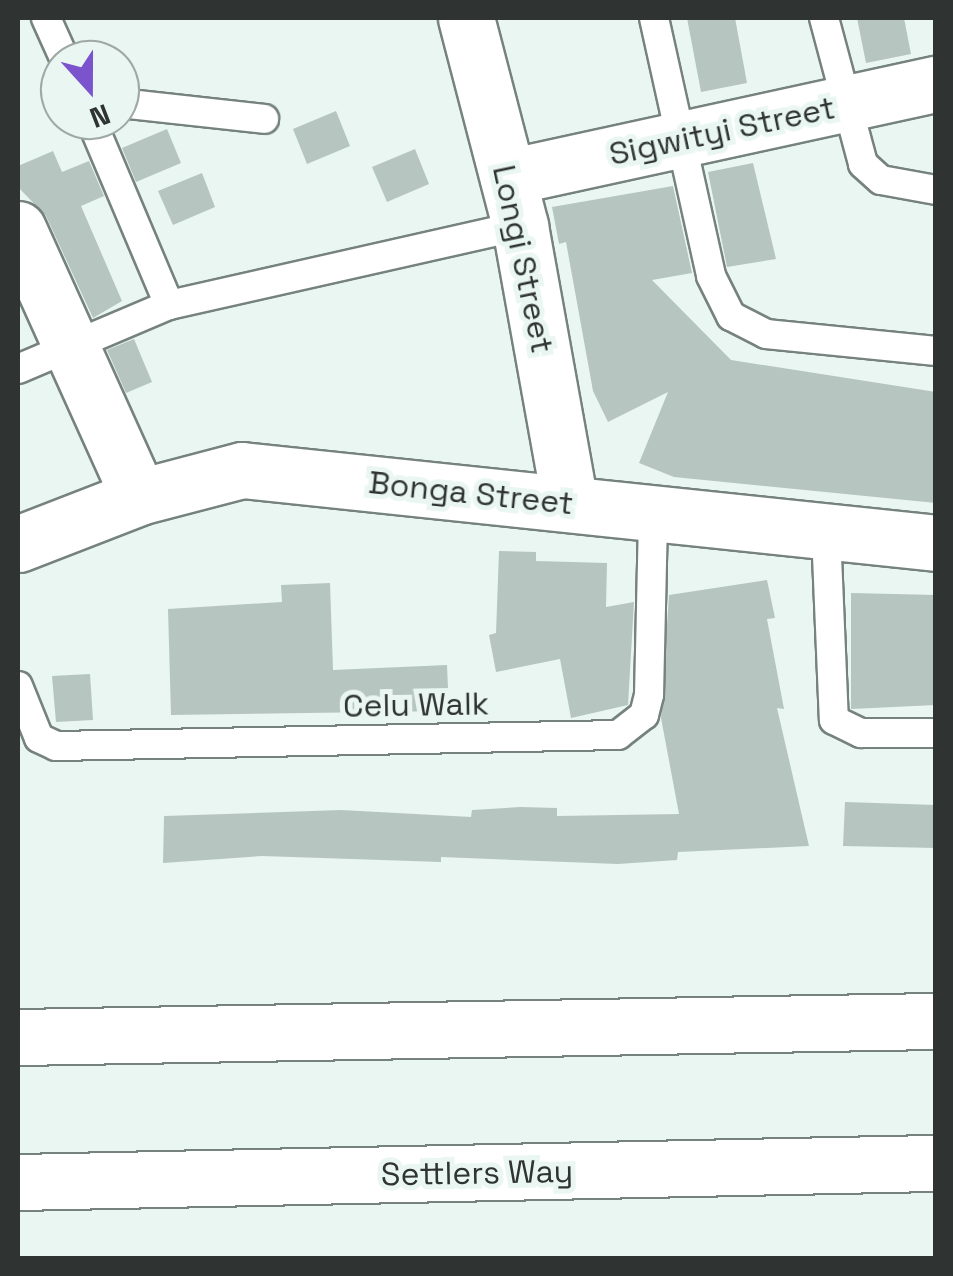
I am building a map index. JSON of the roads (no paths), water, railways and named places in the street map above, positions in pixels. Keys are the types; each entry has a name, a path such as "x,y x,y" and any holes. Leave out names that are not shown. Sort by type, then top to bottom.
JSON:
{"main road":[{"name":"Longi Street","path":"466,18 514,202 570,503"},
{"name":"Sigwityi Street","path":"514,202 682,142 936,84"},
{"path":"18,229 139,497"},
{"name":"Bonga Street","path":"18,544 139,497 242,470 936,543"},
{"path":"18,1038 936,1021"},
{"name":"Settlers Way","path":"18,1182 936,1164"}],"lane":[{"path":"654,18 711,276 720,301 746,329 936,350"},
{"path":"824,18 856,149 873,175 936,190"},
{"path":"140,106 264,119"},
{"path":"99,140 169,305"},
{"path":"18,370 169,305 514,202"},
{"name":"Celu Walk","path":"18,686 39,738 56,746 618,735 644,716 648,696 653,514"},
{"path":"826,532 834,720 860,734 936,733"}]}
